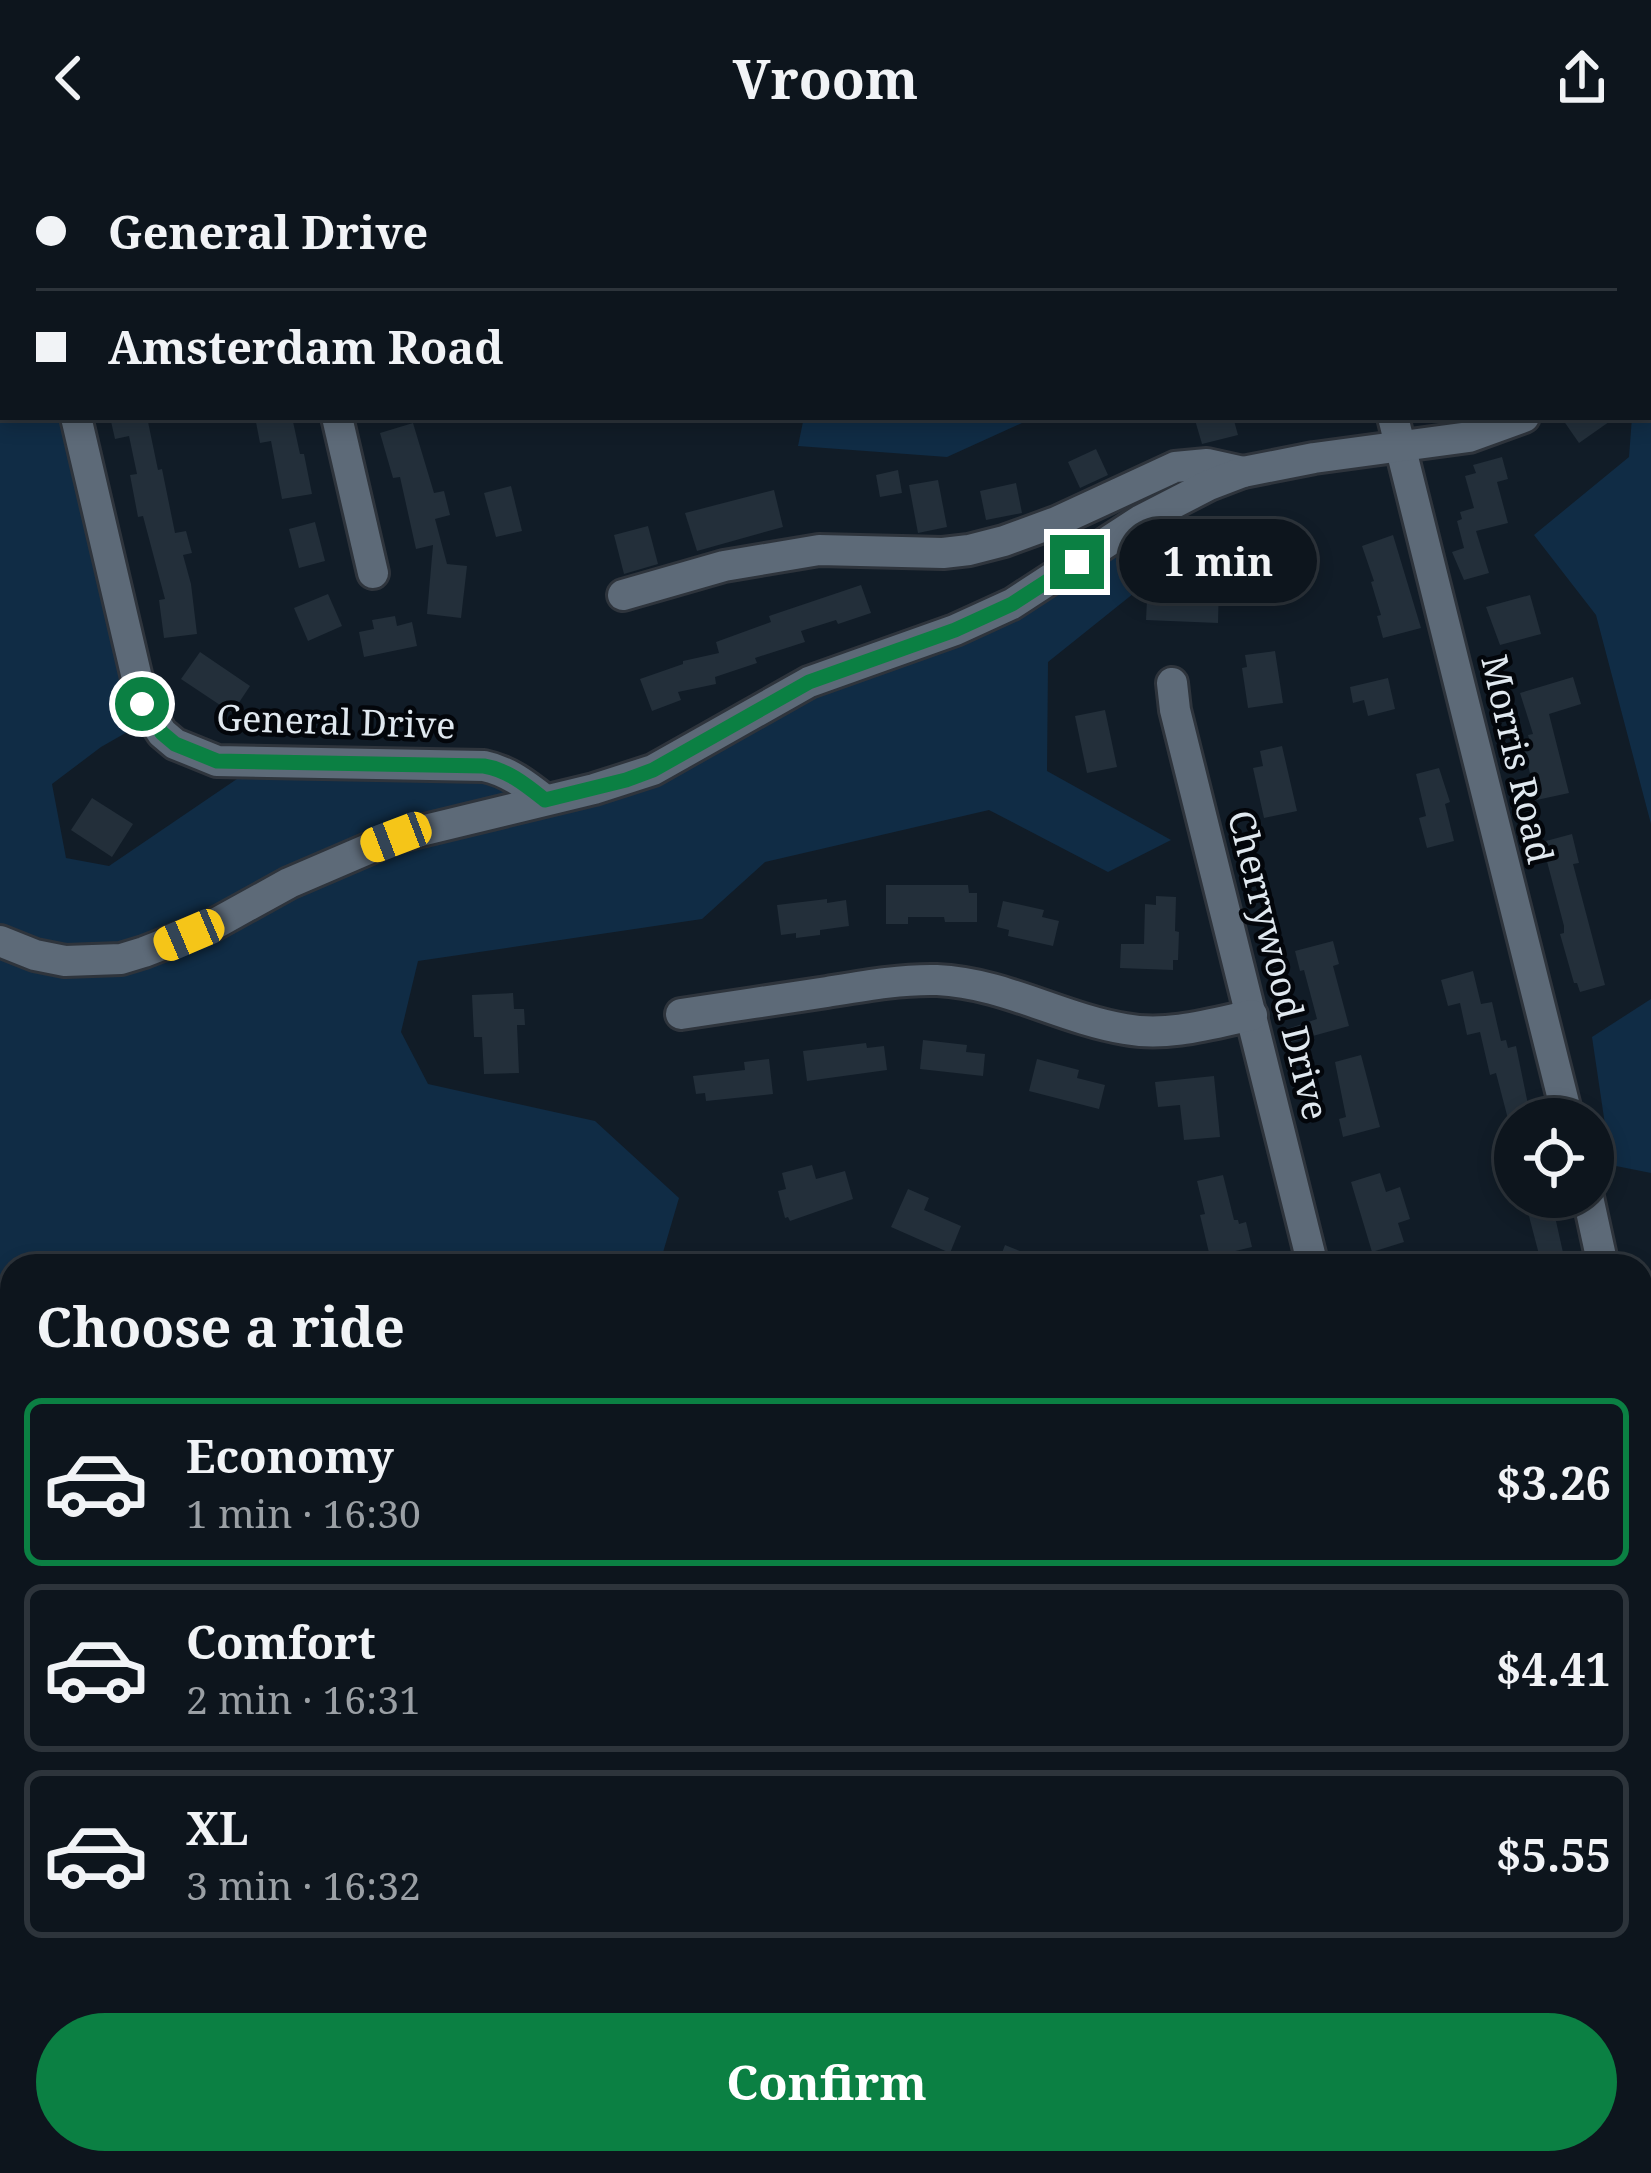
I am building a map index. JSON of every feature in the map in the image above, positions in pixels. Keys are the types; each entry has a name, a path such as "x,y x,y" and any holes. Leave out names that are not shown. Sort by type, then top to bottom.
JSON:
{"street":[{"name":"General Drive","path":"77,420 142,704 175,744 201,757 238,763 484,766 520,780 545,800"},
{"path":"338,420 373,572"},
{"path":"0,941 35,955 90,962 121,959 165,945 289,883 396,837 653,770 809,682 955,630 1012,604 1142,520 1243,472 1397,431 1469,436 1515,420"},
{"name":"Morris Road","path":"1397,431 1563,1098"},
{"path":"623,595 724,566 819,550 943,554 969,550 1057,522 1175,467 1207,464 1243,472"},
{"name":"Cherrywood Drive","path":"1172,682 1175,710 1310,1254"},
{"path":"681,1015 878,984 935,980 1005,991 1128,1030 1173,1030 1252,1015"},
{"path":"1593,1218 1601,1254"}],"shaded area":[{"path":"0,420 77,420 150,719 101,747 52,784 66,858 109,866 259,764 484,766 545,800 955,630 1141,520 1199,541 1048,662 1047,771 1171,840 1108,872 989,810 765,862 702,919 418,961 401,1032 428,1084 595,1121 679,1198 663,1254 0,1254"},
{"path":"803,420 1028,420 947,457 798,446"},
{"path":"1632,420 1651,420 1651,824 1596,615 1534,535 1629,457"},
{"path":"1651,999 1651,1173 1614,1166 1614,1098 1601,1098 1592,1037"}],"building":[{"path":"111,420 148,420 175,533 186,531 192,553 183,555 197,634 164,638 159,600 165,599 143,516 138,517 130,475 137,474 129,436 115,439"},
{"path":"256,420 293,420 312,494 282,499 271,441 260,443"},
{"path":"1195,420 1234,420 1238,435 1202,444"},
{"path":"1563,420 1612,420 1579,443"},
{"path":"413,423 434,493 444,491 450,515 435,519 447,564 467,566 461,618 427,614 433,545 416,549 400,477 393,478 380,433"},
{"path":"1096,449 1108,475 1080,488 1068,462"},
{"path":"1502,457 1508,479 1497,482 1508,523 1476,531 1489,573 1464,580 1452,552 1464,548 1457,521 1462,519 1460,512 1474,508 1465,476 1476,473 1473,465"},
{"path":"898,470 902,493 880,497 876,475"},
{"path":"938,480 947,527 918,533 909,485"},
{"path":"1016,483 1022,513 986,520 980,491"},
{"path":"511,486 522,531 496,537 484,493"},
{"path":"774,490 783,527 697,551 685,513"},
{"path":"315,522 325,561 299,568 289,529"},
{"path":"648,526 658,564 624,574 614,535"},
{"path":"1393,535 1421,628 1383,638 1374,581 1362,546"},
{"path":"1148,580 1219,583 1218,623 1146,620"},
{"path":"861,585 871,613 801,631 805,642 755,658 757,663 715,677 716,684 678,692 681,700 652,711 640,679 683,661 719,653 716,642 771,622 769,616"},
{"path":"328,594 342,626 308,641 294,608"},
{"path":"1530,595 1541,634 1500,645 1486,607"},
{"path":"395,616 397,626 412,622 417,646 364,657 359,632 374,629 372,620"},
{"path":"1275,651 1283,703 1248,708 1242,668 1247,667 1245,655"},
{"path":"200,652 250,686 232,713 181,679"},
{"path":"1573,677 1581,704 1549,714 1569,793 1532,801 1523,744 1533,734 1520,693"},
{"path":"1388,678 1395,709 1368,716 1364,700 1353,703 1350,687"},
{"path":"1105,710 1117,767 1087,773 1075,716"},
{"path":"1282,746 1297,811 1264,818 1253,768 1263,766 1260,751"},
{"path":"1439,768 1450,802 1445,804 1454,841 1427,848 1419,818 1426,816 1416,774"},
{"path":"92,798 133,824 112,857 71,830"},
{"path":"1572,834 1579,863 1573,864 1605,985 1580,992 1560,934 1564,926 1544,850 1548,849 1546,841"},
{"path":"886,885 968,885 969,893 977,893 977,922 908,917 908,924 886,924"},
{"path":"1156,896 1176,897 1178,960 1173,960 1173,970 1120,968 1121,944 1144,944 1145,904 1156,905"},
{"path":"827,899 827,903 846,900 849,926 820,930 820,935 781,935 777,905"},
{"path":"1003,901 1044,910 1042,917 1059,921 1053,946 1008,936 1009,930 997,927"},
{"path":"1333,941 1339,964 1333,966 1349,1026 1291,1042 1287,1029 1317,1019 1295,951"},
{"path":"1473,971 1481,1004 1492,1002 1501,1041 1506,1040 1508,1048 1516,1046 1527,1098 1503,1098 1496,1073 1490,1075 1480,1032 1467,1035 1460,1003 1448,1006 1441,980"},
{"path":"513,993 514,1009 524,1009 525,1025 517,1025 519,1073 484,1074 482,1037 474,1037 472,995"},
{"path":"923,1040 967,1045 966,1052 985,1054 983,1076 920,1069"},
{"path":"866,1043 867,1048 884,1046 887,1070 807,1081 803,1051"},
{"path":"1361,1055 1380,1127 1343,1137 1339,1119 1346,1117 1335,1062"},
{"path":"769,1059 773,1094 706,1101 705,1093 696,1094 693,1076 745,1070 744,1062"},
{"path":"1037,1059 1079,1070 1077,1078 1105,1085 1099,1109 1029,1091"},
{"path":"1214,1076 1220,1137 1184,1140 1180,1105 1158,1107 1155,1082"},
{"path":"812,1165 816,1179 845,1171 853,1199 790,1221 778,1191 786,1189 782,1173"},
{"path":"1380,1173 1386,1192 1400,1187 1410,1219 1398,1223 1404,1242 1372,1252 1351,1182"},
{"path":"1223,1175 1234,1220 1246,1222 1252,1247 1209,1254 1197,1181"},
{"path":"908,1189 929,1198 924,1210 961,1226 950,1253 891,1227"},
{"path":"1529,1218 1566,1218 1556,1221 1563,1254 1539,1254"},
{"path":"1005,1245 1028,1254 1002,1254"}],"route":[{"path":"142,704 175,744 217,761 484,766 520,780 545,800 653,770 809,682 955,630 1012,604 1077,562"}]}
